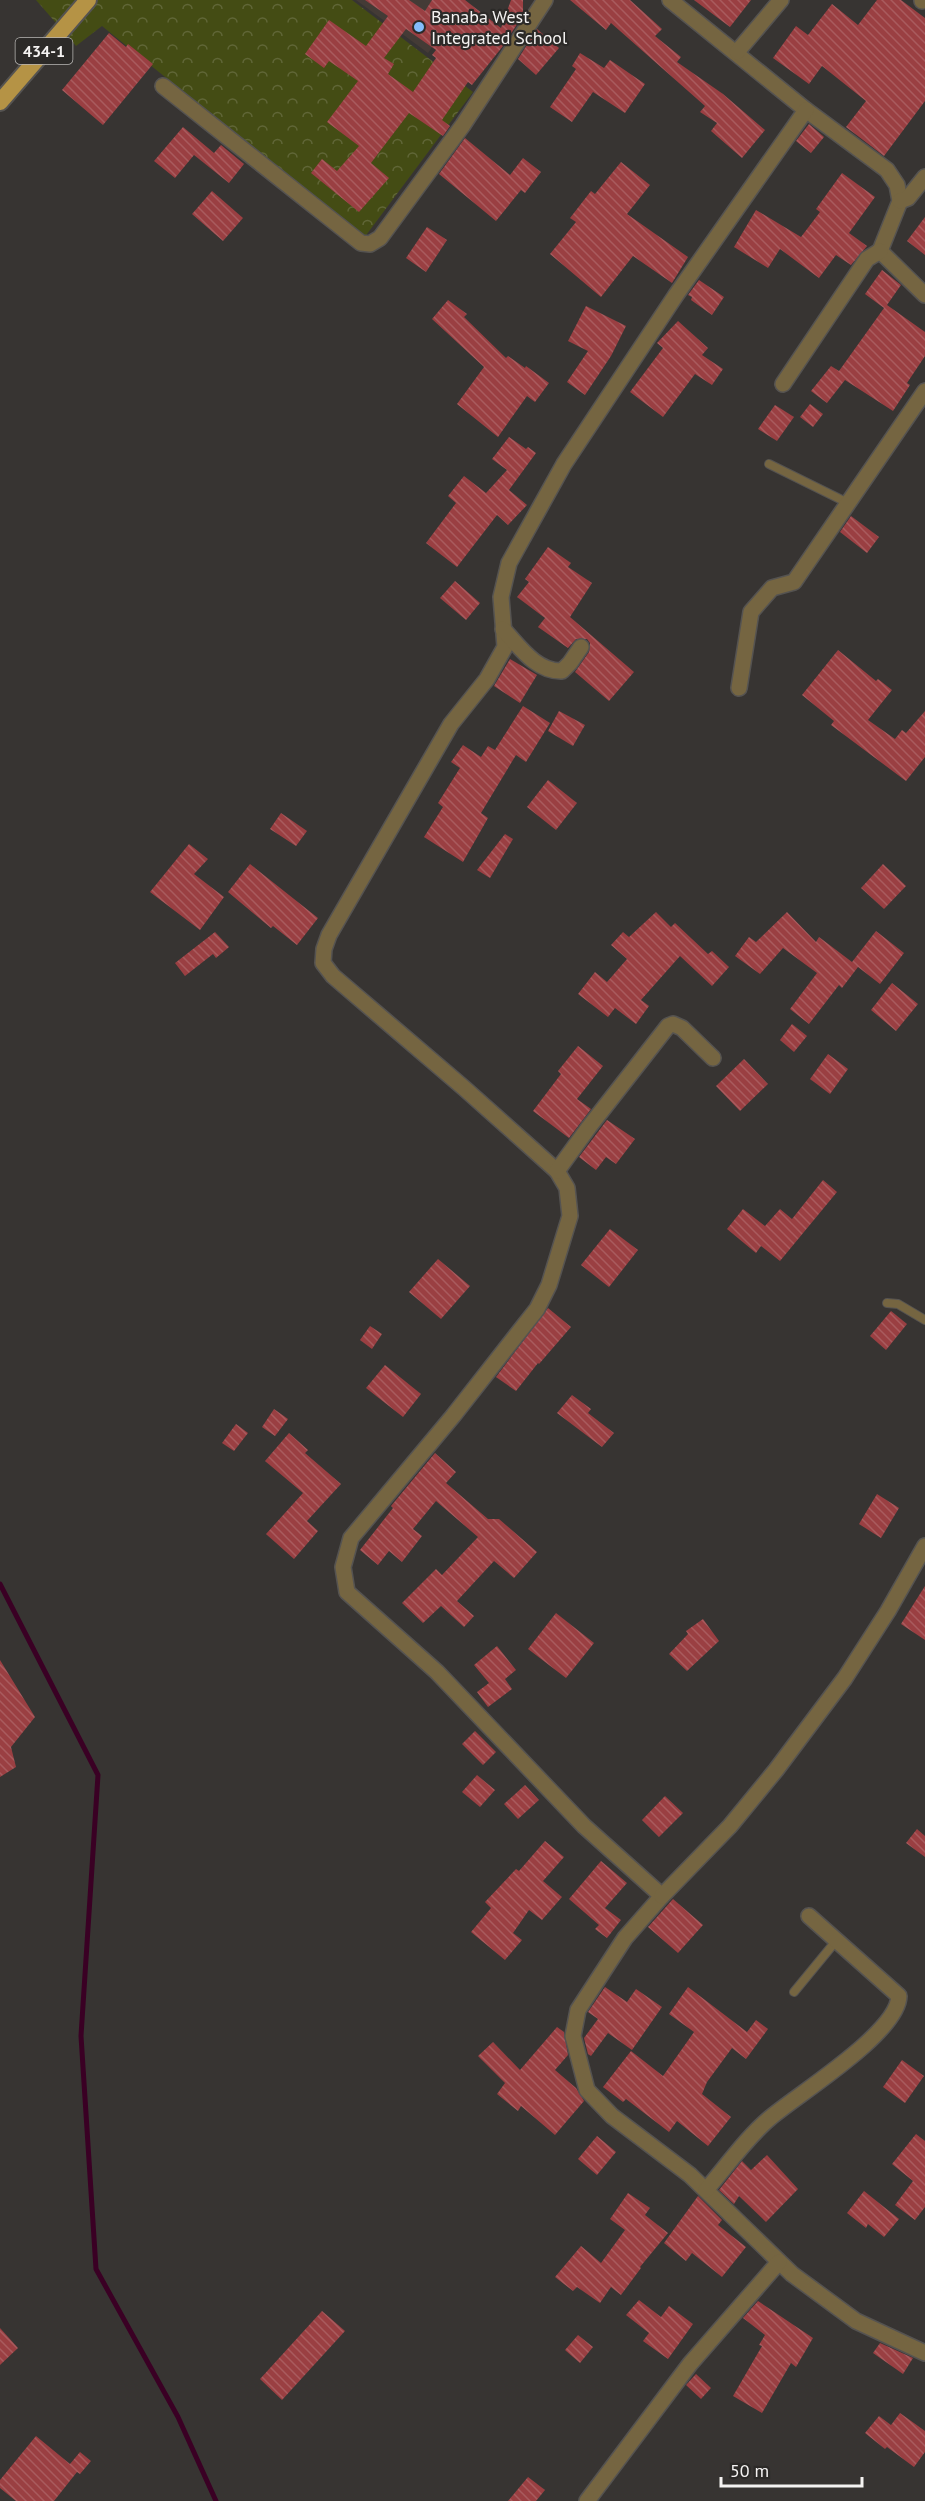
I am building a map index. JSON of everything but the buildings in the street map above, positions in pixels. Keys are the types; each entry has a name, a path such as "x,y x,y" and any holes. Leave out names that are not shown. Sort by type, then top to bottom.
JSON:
{"main road":[{"name":"434-1","path":"0,102 88,0"}],"street":[{"path":"163,86 361,243 370,244 380,238 456,135 545,0"},
{"path":"670,0 738,52 806,110 886,170 897,185 900,201 880,250 867,259 783,384"},
{"path":"738,52 781,0"},
{"path":"662,1896 584,1826 436,1672 347,1592 343,1568 351,1538 446,1425 537,1310 549,1285 570,1216 567,1188 557,1171 333,976 323,963 324,949 329,934 451,724 487,679 505,647 501,597 509,563 564,464 676,295 806,110"},
{"path":"900,201 908,198 925,177"},
{"path":"880,250 924,293"},
{"path":"739,688 751,612 772,588 794,582 925,391"},
{"path":"503,629 533,662 554,672 562,671 581,647"},
{"path":"557,1171 668,1026 673,1024 682,1028 713,1058"},
{"path":"925,1546 919,1568 845,1678 790,1752 730,1826 624,1938 578,2010 573,2036 587,2090 612,2116 690,2175 792,2274 856,2321 925,2353"},
{"path":"706,2190 769,2119 855,2055 893,2012 899,1996 808,1916"},
{"path":"587,2501 690,2364 779,2262"}],"lane":[{"path":"769,464 848,503"},
{"path":"887,1303 898,1304 925,1320"},
{"path":"794,1992 836,1941"}],"shaded area":[{"name":"Banaba West Integrated School","path":"356,0 466,0 428,53"}],"green space":[{"path":"36,0 352,0 473,92 364,238 102,26 76,46"}],"waterway":[{"path":"0,1584 98,1775 81,2036 96,2269 178,2417 216,2501"}],"place":[{"name":"Banaba West Integrated School","path":"419,27"}]}
